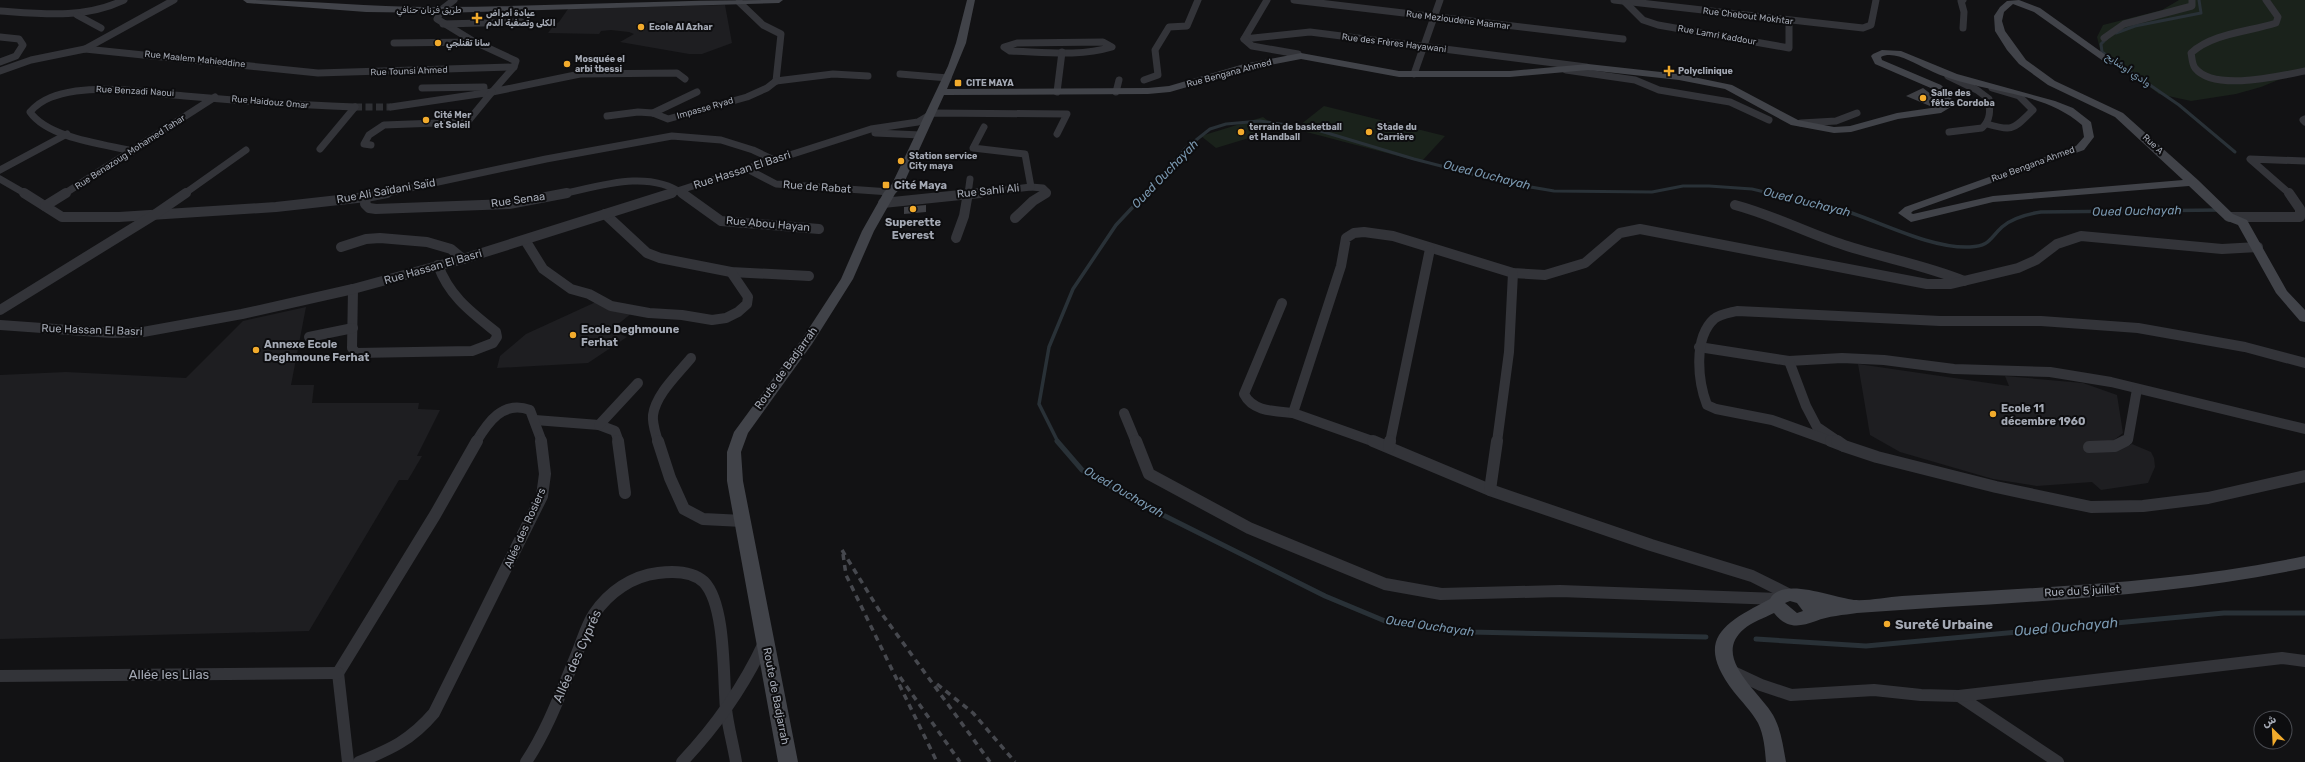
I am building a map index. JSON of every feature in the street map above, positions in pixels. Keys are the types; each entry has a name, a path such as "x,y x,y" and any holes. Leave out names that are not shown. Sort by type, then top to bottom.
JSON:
{"street":[{"path":"0,11 77,15 107,8 124,0"},
{"path":"0,71 31,60 85,49 174,0"},
{"name":"طريق فرنان حنافي","path":"247,0 388,10 779,0"},
{"name":"طريق فرنان حنافي","path":"295,0 443,9 697,0"},
{"path":"371,145 364,144 364,140 384,125 457,123 469,120 514,67 516,61 514,59 473,42 437,19 443,9 454,0"},
{"name":"Route de Badjarrah","path":"788,762 743,521 734,481 734,452 742,432 806,341 847,279 887,198 897,185 933,113 948,78 961,43 971,0"},
{"path":"1144,80 1158,74 1155,50 1169,27 1187,26 1198,0"},
{"path":"1267,0 1244,39 1252,46 1298,54 1290,57"},
{"name":"Rue Mezioudene Maamar","path":"1294,0 1623,39"},
{"path":"1414,74 1422,46 1440,0"},
{"name":"Rue Chebout Mokhtar","path":"1614,0 1789,21 1863,28 1872,25 1876,0"},
{"path":"1963,0 1961,1 1964,12 1963,28"},
{"path":"2104,38 2124,24 2192,6 2192,0"},
{"path":"2266,0 2278,17 2276,23 2224,36 2195,48 2191,53 2192,64 2199,72 2213,79 2228,81 2270,77 2305,71"},
{"name":"Rue Lamri Kaddour","path":"1629,1 1643,20 1658,25 1789,48 1789,21"},
{"path":"2014,1 2037,10 2109,61"},
{"name":"Rue A","path":"2014,1 2002,9 1998,21 2002,34 2014,56 2045,80 2119,115 2194,182 2230,217 2243,222 2282,293 2305,318"},
{"path":"739,2 764,26 772,32 781,34 776,81 829,74 853,73 868,76"},
{"path":"77,15 101,28"},
{"path":"443,24 520,22"},
{"name":"Rue des Frères Hayawani","path":"1244,39 1310,32 1588,67"},
{"path":"0,37 19,39 23,45 18,54 0,62"},
{"path":"394,43 473,42"},
{"path":"1103,42 1112,47 1101,52 1062,52 1010,51 1004,47 1017,43 1103,42"},
{"name":"Rue Maalem Mahieddine","path":"85,49 305,70"},
{"path":"1057,92 1062,52"},
{"name":"Rue Bengana Ahmed","path":"942,92 1116,92 1170,89 1235,69 1301,56 1363,69 1414,74 1510,74 1588,67 1679,77 1714,83 1740,92 1795,123 1822,129 1843,130 1897,116 1941,110 1948,105 1944,93 1937,87 1878,62 1876,56 1889,52 1900,54 1939,71 2068,110 2087,124 2089,137 2080,148 1906,211 1904,213 1908,217 1911,218 1993,199 2194,182"},
{"name":"Rue Tounsi Ahmed","path":"305,70 333,73 514,67"},
{"name":"Rue Bengana Ahmed","path":"1562,69 1590,75 1636,80 1659,90 1730,102 1769,120"},
{"path":"1939,71 1977,90 1989,99 1991,116 1987,124 1978,129 1949,132"},
{"path":"391,107 484,94 580,74 677,73 685,79"},
{"path":"900,74 948,78"},
{"path":"1116,92 1119,80"},
{"name":"Impasse Ryad","path":"608,116 638,112 653,113 668,119 747,96 767,88 776,81"},
{"path":"1978,84 2019,96 2033,110 2014,128 2004,129 1987,124"},
{"path":"422,88 484,86 484,94"},
{"name":"Rue Benzadi Naoui","path":"133,152 67,134 40,124 31,116 30,112 32,108 48,98 86,90 139,90 215,97"},
{"path":"653,113 697,92"},
{"name":"Rue Haidouz Omar","path":"215,97 355,107 320,149"},
{"name":"Rue Benazoug Mohamed Tahar","path":"45,206 133,152 215,97"},
{"path":"933,113 1067,114 1058,134"},
{"name":"Rue Hassan El Basri","path":"0,325 112,332 143,332 191,325 353,289 463,259 525,240 871,129 918,122 933,113"},
{"path":"1795,123 1836,121 1857,114"},
{"path":"668,119 672,136"},
{"path":"2305,119 2303,120 2305,122"},
{"name":"Rue Sahli Ali","path":"887,198 969,193 1031,186 1026,154 973,148 984,127"},
{"name":"Rue Hassan El Basri","path":"853,135 870,133 921,135"},
{"path":"0,170 67,134"},
{"name":"Rue Ali Saïdani Saïd","path":"0,180 62,217 154,216 276,207 366,197 569,154 672,136 721,140 753,150 774,160"},
{"path":"0,310 154,216 246,150"},
{"path":"2230,217 2300,217 2299,205 2291,194 2250,159 2305,161"},
{"name":"Rue de Rabat","path":"747,169 776,184 887,198"},
{"path":"956,238 969,193 970,179"},
{"name":"Rue Senaa","path":"366,197 366,207 376,209 509,204 616,183 642,180 663,183 678,190"},
{"path":"1015,218 1033,201 1047,192 1043,188 1031,186"},
{"name":"Rue Abou Hayan","path":"678,190 721,220 765,226 819,228"},
{"path":"1735,206 1775,216 1845,245 1936,269 1964,281"},
{"path":"605,214 647,253 669,260 731,272 809,276"},
{"path":"1293,413 1341,266 1346,238 1354,233 1364,232 1393,236 1430,249 1513,273 1545,275 1585,263 1620,233 1640,229 1927,284 1951,284 2018,268 2036,260 2057,244 2081,236 2222,249 2258,247"},
{"path":"341,247 366,239 420,241 451,249 463,259"},
{"path":"525,240 542,269 571,289 589,294 611,306 649,313 682,315 712,320 732,316 744,308 748,297 731,272"},
{"path":"1389,447 1430,249"},
{"path":"353,289 352,348 356,353 370,354 472,351 493,343 497,337 496,332 454,298 442,282 438,265"},
{"path":"1490,490 1509,352 1513,273"},
{"path":"1282,303 1244,394 1247,401 1255,407 1293,413 1389,447 1490,490 1651,545 1752,576 1785,598 1808,603 1812,611 1812,615"},
{"path":"2305,363 2245,347 2138,328 2041,322 1940,321 1737,311 1713,319 1708,325 1699,347 1706,402 1711,407 1772,420 1844,446 1943,474 2091,507 2143,506 2208,498 2305,476"},
{"path":"308,337 353,328"},
{"path":"1699,347 1789,361 1842,358 1884,360 1954,368 2050,372 2111,382 2305,429"},
{"path":"691,358 656,406 652,417 656,435 684,509 703,519 743,521"},
{"path":"1789,361 1806,406 1817,427 1844,446"},
{"path":"599,425 638,382"},
{"path":"2089,447 2115,446 2128,440 2137,389"},
{"path":"348,762 338,673 435,515 487,423 496,413 516,407 530,410 535,420 599,425 615,431 620,446 625,493"},
{"path":"1124,413 1149,474 1249,528 1385,584 1441,594 1560,591 1723,598 1785,598 1858,606"},
{"name":"Allée des Rosiers","path":"359,762 403,745 420,730 434,712 483,617 542,496 546,465 535,420"},
{"name":"Rue du 5 juillet","path":"1858,606 2183,583 2253,573 2305,562"},
{"name":"Allée des Cyprés","path":"526,762 541,739 593,615 605,599 617,589 630,580 652,572 681,572 691,574 703,582 713,596 718,618 726,710 736,762"},
{"path":"1776,762 1772,739 1766,720 1726,668 1726,639 1737,624 1754,617 1785,598"},
{"path":"1785,598 1782,612 1792,618"},
{"path":"1754,617 1804,619 1812,615 1858,606"},
{"path":"682,762 726,710 750,675 765,641"},
{"path":"1726,668 1761,685 1791,695 1874,690 1921,695 1959,696 2282,658 2305,662"},
{"name":"Allée les Lilas","path":"0,676 338,673"},
{"path":"1959,696 2058,762"}],"shaded area":[{"path":"2179,0 2305,0 2305,69 2261,87 2236,94 2191,101 2159,94 2100,49 2097,37 2103,25 2162,10"},
{"name":"Ecole Al Azhar","path":"725,5 732,43 702,54 689,54 620,42 634,34 629,32 611,30 601,31 599,34 548,33 554,25 559,22 568,9"},
{"name":"Stade du Carrière","path":"1324,106 1445,136 1421,162 1295,129"},
{"name":"terrain de basketball et Handball","path":"1263,117 1279,129 1216,148 1201,136"},
{"name":"Ecole Deghmoune Ferhat","path":"598,301 633,312 611,330 627,337 588,363 497,368 500,356 526,334"},
{"path":"306,307 291,385 314,385 312,403 419,403 418,409 440,410 417,456 422,456 408,480 399,480 309,631 0,639 0,375 66,372 186,378 243,321"},
{"name":"Ecole 11 décembre 1960","path":"1858,364 2009,386 2005,376 2083,383 2117,395 2123,433 2114,440 2125,447 2132,444 2151,452 2154,458 2155,467 2148,483 2101,490 2092,482 2037,486 1993,479 1900,452 1870,435"}],"building":[{"name":"Salle des fêtes Cordoba","path":"1923,88 1941,103 1930,106 1906,96"},
{"path":"926,205 926,212 904,214 904,207"}],"waterway":[{"name":"وادي أوشايح","path":"2116,33 2135,26 2201,13 2199,0"},
{"name":"وادي أوشايح","path":"2107,38 2101,44 2102,52 2179,105 2235,152"},
{"name":"Oued Ouchayah","path":"1145,194 1186,148 1210,129 1226,124 1260,121 1314,129 1414,159 1507,183 1554,191 1652,192 1683,186 1709,186 1752,189 1772,194"},
{"name":"Oued Ouchayah","path":"1058,442 1039,404 1049,347 1073,289 1116,225 1146,193"},
{"name":"Oued Ouchayah","path":"1768,193 1772,194"},
{"name":"Oued Ouchayah","path":"1772,194 1833,207 1901,232 1937,243 1970,247 1982,245 1989,241 2010,221 2026,215 2041,212 2219,210"},
{"name":"Oued Ouchayah","path":"1057,441 1082,470 1147,507 1325,596 1385,621 1470,632 1706,637"},
{"name":"Oued Ouchayah","path":"1756,639 1866,646 2224,613 2305,613"}],"tunnel":[{"path":"355,107 391,107"}],"railway":[{"path":"842,550 879,610 990,762"},
{"path":"843,554 846,575 937,762"},
{"path":"900,677 960,762"},
{"path":"937,684 973,713 1015,762"}],"place":[{"name":"عيادة أمراض الكلى وتصفية الدم","path":"477,18"},
{"name":"Ecole Al Azhar","path":"641,27"},
{"name":"سانا تقنلجي","path":"438,43"},
{"name":"Mosquée el arbi tbessi","path":"567,64"},
{"name":"Polyclinique","path":"1669,71"},
{"name":"CITE MAYA","path":"958,83"},
{"name":"Salle des fêtes Cordoba","path":"1923,98"},
{"name":"Cité Mer et Soleil","path":"426,120"},
{"name":"terrain de basketball et Handball","path":"1241,132"},
{"name":"Stade du Carrière","path":"1369,132"},
{"name":"Station service City maya","path":"901,161"},
{"name":"Cité Maya","path":"886,185"},
{"name":"Superette Everest","path":"913,209"},
{"name":"Ecole Deghmoune Ferhat","path":"573,335"},
{"name":"Annexe Ecole Deghmoune Ferhat","path":"256,350"},
{"name":"Ecole 11 décembre 1960","path":"1993,414"},
{"name":"Sureté Urbaine","path":"1887,624"}]}
